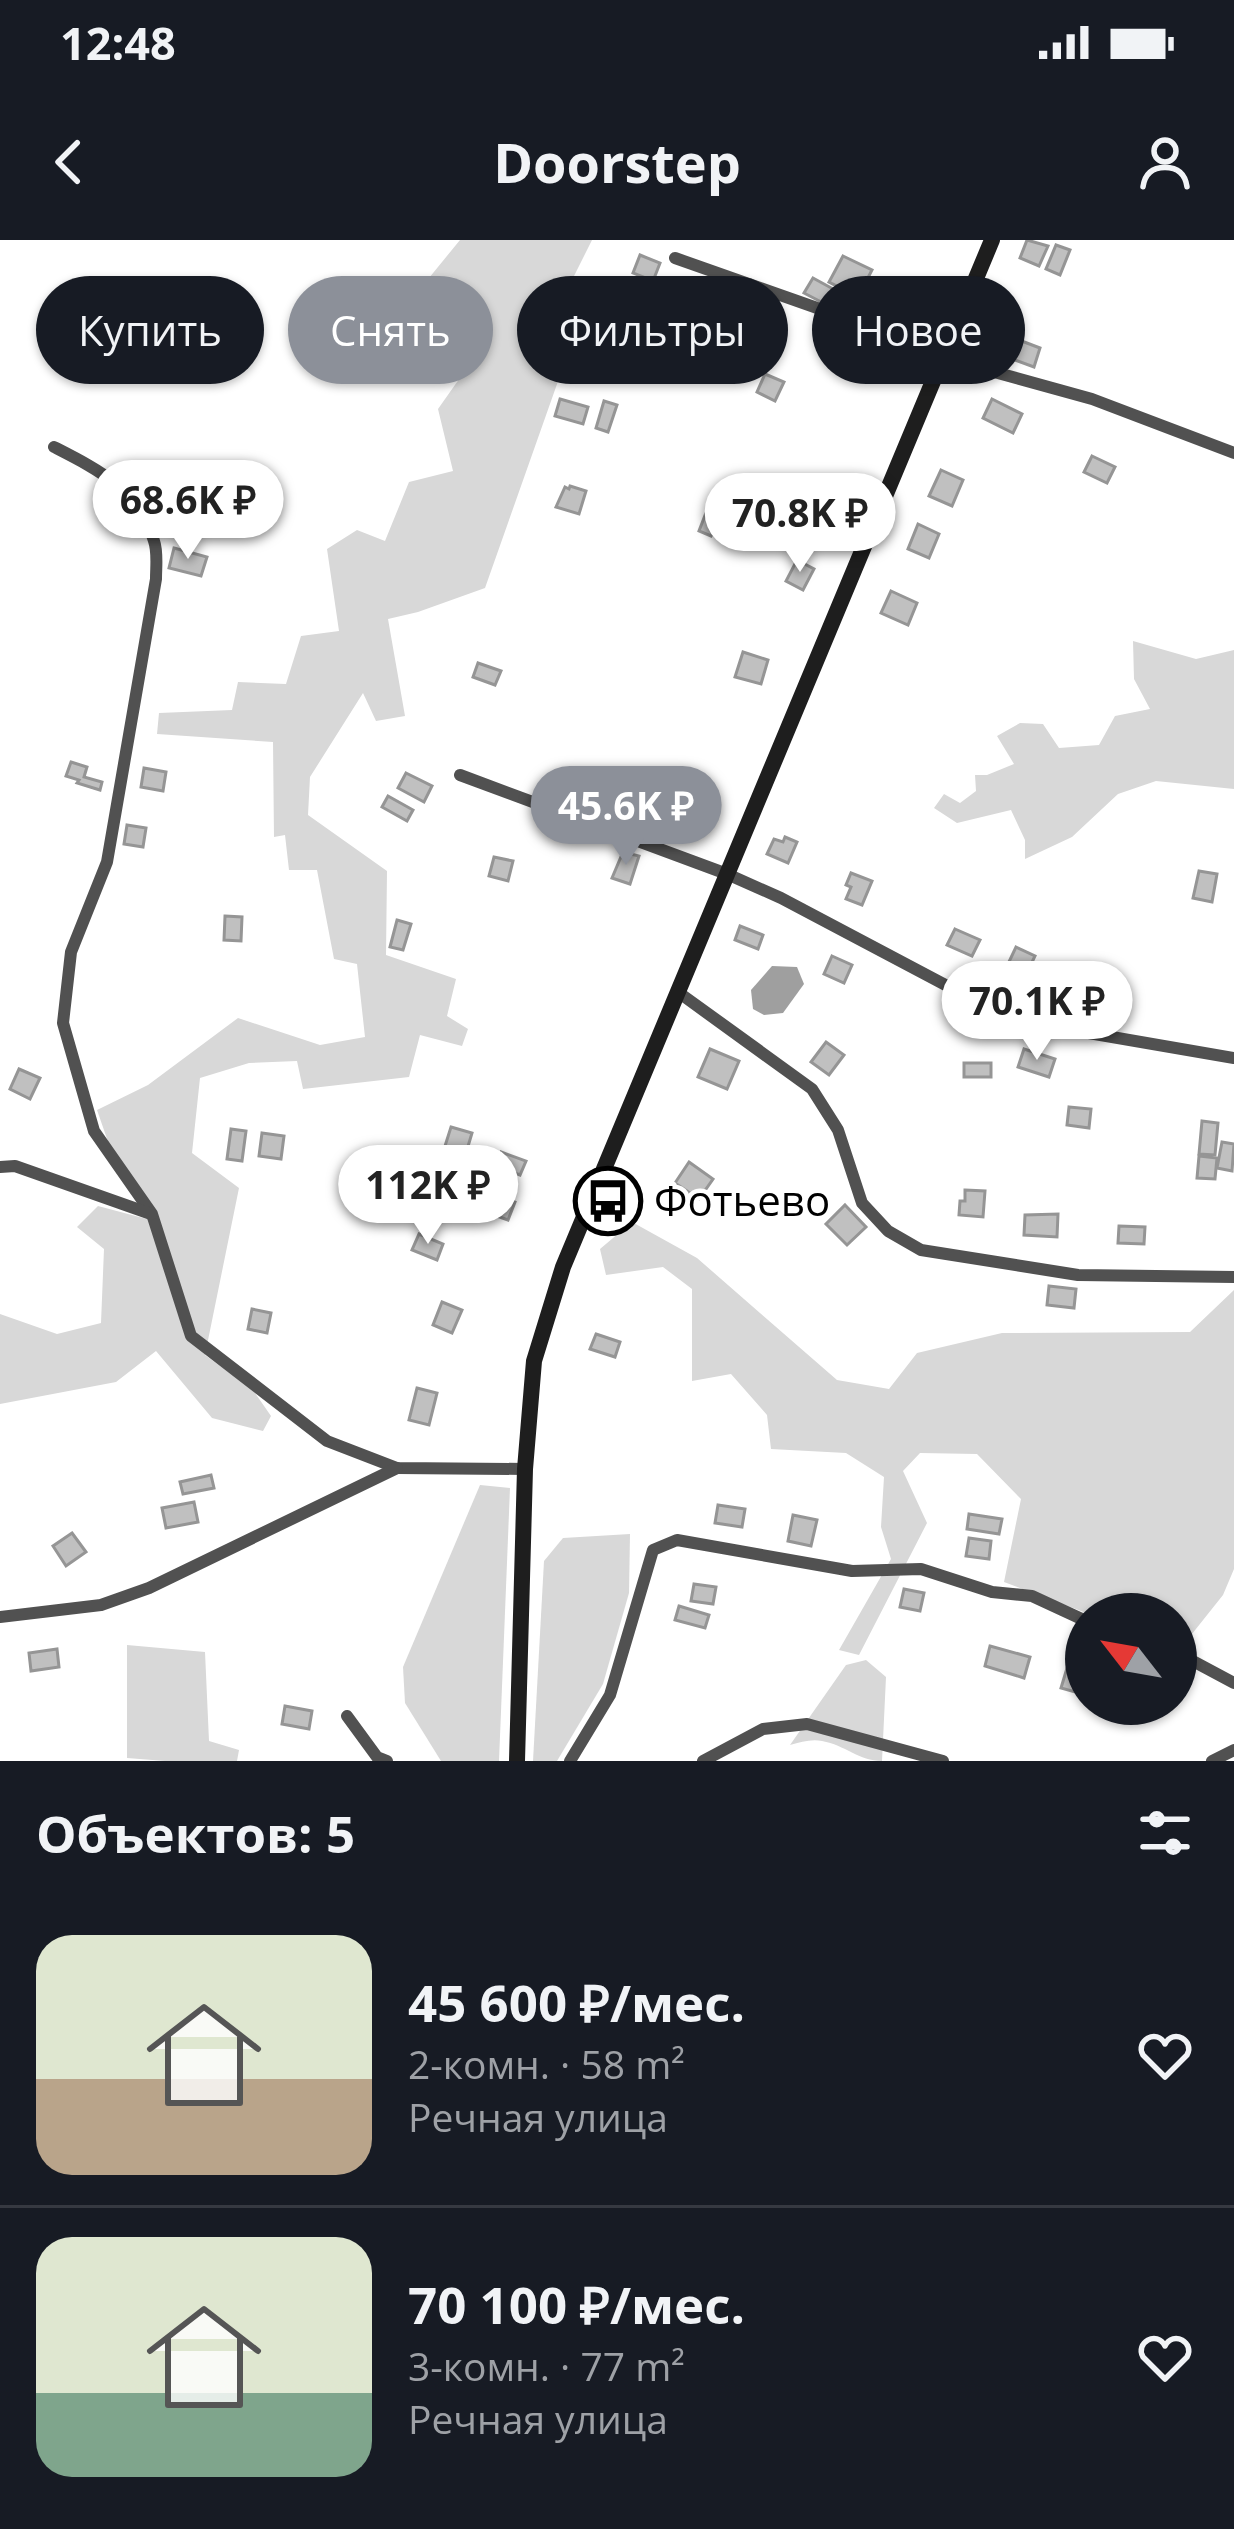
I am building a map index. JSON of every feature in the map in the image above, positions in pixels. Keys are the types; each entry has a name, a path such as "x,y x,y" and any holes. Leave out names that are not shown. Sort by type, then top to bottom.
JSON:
{"main road":[{"path":"977,276 992,240"},
{"path":"517,1761 525,1469 534,1361 563,1268 932,384"}],"street":[{"path":"675,258 812,306"},
{"path":"1025,381 1092,399 1234,452"},
{"path":"54,447 111,477 145,518 156,545 156,578 106,862 71,952 63,1022 94,1132 152,1214 191,1336 327,1441 397,1468 525,1469"},
{"path":"460,775 782,898 989,1008 1054,1027 1234,1058"},
{"path":"678,992 812,1089 838,1130 862,1203 888,1231 921,1250 1078,1275 1234,1277"},
{"path":"0,1167 15,1166 152,1214"},
{"path":"0,1617 101,1605 149,1588 397,1468"},
{"path":"570,1761 610,1695 653,1550 676,1540 852,1571 921,1569 992,1592 1032,1596 1065,1611"},
{"path":"1197,1663 1234,1683"},
{"path":"347,1716 377,1757 387,1761"},
{"path":"703,1761 763,1729 807,1724 943,1761"},
{"path":"1212,1761 1234,1750"}],"shaded area":[{"path":"460,240 592,240 574,276 517,276 517,384 557,384 485,588 388,619 405,716 376,721 363,693 310,777 308,815 387,871 386,955 456,979 447,1016 468,1029 462,1046 420,1035 409,1077 303,1089 297,1061 249,1063 200,1078 192,1153 239,1188 205,1355 253,1390 271,1416 263,1431 212,1418 156,1351 116,1382 0,1404 0,1314 57,1334 101,1323 104,1249 77,1227 98,1206 158,1222 113,1156 97,1110 148,1085 238,1018 320,1045 365,1037 357,964 334,959 317,870 289,870 285,835 274,837 273,742 157,734 159,713 232,710 238,682 286,684 301,636 339,631 327,549 357,530 385,541 409,482 453,471 438,409 456,384 493,384 493,276 431,276"},
{"path":"1133,641 1196,659 1234,650 1234,789 1156,781 1118,794 1072,837 1025,859 1025,840 1011,810 957,823 934,808 944,794 960,803 976,791 975,775 1014,764 997,736 1020,723 1043,724 1059,748 1099,745 1115,716 1150,709 1134,679"},
{"path":"772,966 797,967 804,984 783,1013 764,1015 753,1009 751,990"},
{"path":"632,1222 697,1258 837,1380 889,1389 917,1353 1002,1333 1190,1332 1234,1290 1234,1569 1223,1595 1197,1628 1197,1593 1065,1593 1065,1605 1004,1582 1021,1499 977,1454 920,1453 903,1471 927,1523 859,1655 839,1650 891,1559 881,1527 884,1477 846,1453 771,1449 767,1415 731,1374 692,1381 692,1289 663,1267 606,1275 600,1249"},
{"path":"480,1485 510,1488 499,1761 441,1761 405,1703 403,1667"},
{"path":"630,1534 629,1593 603,1684 557,1761 533,1761 544,1561 563,1538"},
{"path":"127,1645 205,1652 209,1741 239,1750 237,1761 127,1758"},
{"path":"866,1660 886,1677 882,1761 822,1741 790,1745 846,1665"}],"building":[{"path":"1027,240 1048,246 1039,266 1020,258"},
{"path":"1056,245 1070,250 1060,275 1046,269"},
{"path":"640,255 660,263 655,276 633,273"},
{"path":"843,256 872,270 869,276 832,276"},
{"path":"1025,342 1040,348 1034,367 1025,364"},
{"path":"761,384 783,384 775,401 757,392"},
{"path":"560,399 588,407 583,424 555,416"},
{"path":"992,399 1022,414 1013,433 983,418"},
{"path":"604,401 617,405 608,432 596,428"},
{"path":"1092,456 1115,467 1107,483 1084,472"},
{"path":"941,470 963,480 952,506 929,496"},
{"path":"565,487 586,491 579,514 556,507"},
{"path":"709,505 729,514 722,531 715,528 711,536 699,531"},
{"path":"918,524 939,534 929,558 908,549"},
{"path":"174,548 207,557 201,576 169,568"},
{"path":"797,560 814,569 803,590 786,581"},
{"path":"891,591 917,603 908,625 881,613"},
{"path":"743,652 768,660 761,684 735,677"},
{"path":"478,663 501,671 495,685 473,677"},
{"path":"71,762 87,767 84,777 102,782 100,790 66,776"},
{"path":"144,768 166,772 163,791 141,787"},
{"path":"406,773 432,786 424,802 398,788"},
{"path":"388,796 413,810 407,821 382,807"},
{"path":"638,797 660,806 651,828 629,820"},
{"path":"127,825 146,828 143,847 124,844"},
{"path":"785,837 797,842 788,863 767,854 774,839 783,842"},
{"path":"623,852 639,856 630,884 612,878"},
{"path":"494,857 513,861 508,881 489,876"},
{"path":"1199,871 1217,874 1212,902 1193,898"},
{"path":"851,873 872,881 862,905 846,899"},
{"path":"225,916 242,917 241,941 224,940"},
{"path":"397,920 411,924 403,950 390,947"},
{"path":"740,926 763,935 758,949 735,940"},
{"path":"955,929 980,940 972,956 947,945"},
{"path":"1016,947 1035,956 1026,975 1007,966"},
{"path":"832,956 852,965 844,983 824,974"},
{"path":"1065,987 1088,994 1082,1012 1059,1006"},
{"path":"826,1042 844,1055 829,1075 811,1062"},
{"path":"710,1049 739,1061 727,1089 698,1077"},
{"path":"1024,1049 1055,1059 1049,1077 1018,1067"},
{"path":"964,1063 991,1063 991,1077 964,1077"},
{"path":"19,1069 40,1078 30,1099 10,1089"},
{"path":"1069,1107 1091,1109 1089,1128 1067,1125"},
{"path":"1202,1121 1218,1123 1215,1155 1199,1154"},
{"path":"451,1127 472,1133 466,1153 445,1146"},
{"path":"231,1129 246,1131 242,1161 227,1159"},
{"path":"262,1133 284,1136 281,1159 259,1156"},
{"path":"1222,1142 1234,1144 1232,1171 1217,1168"},
{"path":"501,1152 526,1161 520,1175 495,1166"},
{"path":"1199,1156 1217,1158 1215,1179 1197,1178"},
{"path":"689,1162 713,1179 699,1199 675,1183"},
{"path":"965,1190 985,1191 983,1217 959,1215"},
{"path":"493,1193 515,1202 508,1220 486,1212"},
{"path":"845,1205 866,1227 847,1245 826,1224"},
{"path":"1058,1214 1057,1237 1024,1235 1025,1215"},
{"path":"1119,1226 1145,1227 1144,1244 1118,1243"},
{"path":"419,1234 443,1244 437,1260 412,1250"},
{"path":"1049,1286 1076,1289 1074,1308 1047,1305"},
{"path":"442,1302 462,1310 452,1333 433,1325"},
{"path":"252,1309 271,1313 267,1333 248,1329"},
{"path":"596,1334 620,1342 615,1357 590,1349"},
{"path":"417,1388 437,1393 429,1425 409,1420"},
{"path":"211,1475 214,1488 183,1494 180,1482"},
{"path":"194,1502 198,1522 166,1528 162,1508"},
{"path":"718,1505 745,1509 742,1527 715,1523"},
{"path":"969,1514 1002,1519 999,1534 967,1529"},
{"path":"793,1515 817,1520 811,1546 788,1541"},
{"path":"72,1533 86,1552 66,1566 53,1546"},
{"path":"969,1538 991,1541 989,1559 966,1556"},
{"path":"694,1584 716,1587 713,1604 691,1601"},
{"path":"904,1589 924,1593 920,1611 900,1607"},
{"path":"679,1606 709,1615 705,1628 675,1620"},
{"path":"990,1646 1030,1657 1024,1678 985,1666"},
{"path":"57,1649 59,1667 31,1671 29,1653"},
{"path":"285,1706 312,1711 309,1729 282,1724"}],"place":[{"name":"Фотьево","path":"608,1201"}]}
